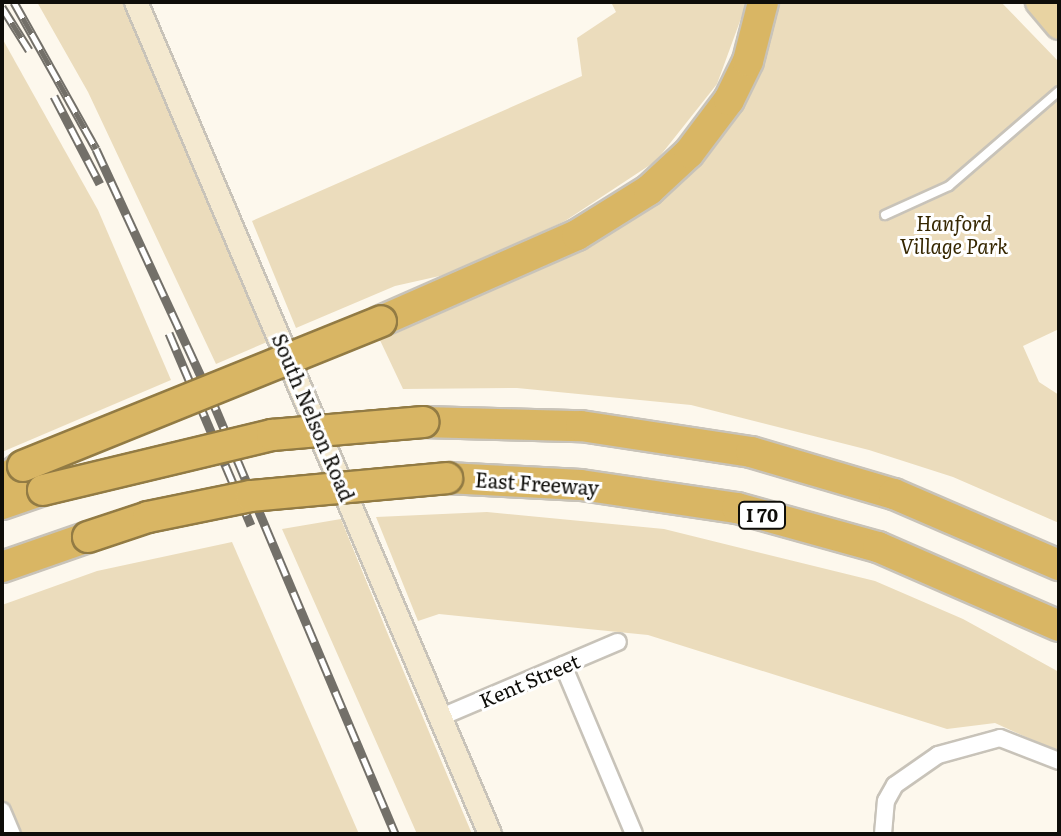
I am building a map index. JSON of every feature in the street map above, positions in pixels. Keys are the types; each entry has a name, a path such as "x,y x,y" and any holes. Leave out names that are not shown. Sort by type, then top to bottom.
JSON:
{"highway":[{"path":"12,474 381,321 577,235 649,190 696,145 729,100 748,61 763,2"},
{"path":"2,504 43,490 272,435 423,422 581,426 751,452 894,494 1059,565"},
{"name":"East Freeway","path":"2,567 148,517 251,496 447,478 611,488 737,508 878,547 1059,626"}],"main road":[{"path":"1039,2 1059,26"}],"street":[{"name":"South Nelson Road","path":"136,2 490,834"},
{"name":"Kent Street","path":"441,717 618,642"},
{"path":"563,665 634,834"},
{"path":"883,834 884,811 895,785 938,755 1000,738 1059,761"},
{"path":"2,811 12,834"}],"lane":[{"path":"885,215 949,186 1059,91"}],"green space":[{"path":"37,2 123,2 267,342 216,364 88,92"},
{"path":"611,2 747,2 717,84 656,161 565,221 453,273 395,286 296,328 252,221 582,76 577,38 616,12"},
{"name":"Hanford Village Park","path":"774,2 1001,2 1059,62 1059,329 1023,346 1039,382 1059,395 1059,523 953,477 869,450 691,405 517,388 403,389 378,336 654,200"},
{"path":"2,38 98,210 171,380 2,452"},
{"path":"487,512 664,529 875,581 963,619 1059,672 1059,752 995,723 947,729 648,635 439,614 418,621 376,517"},
{"path":"341,519 472,834 417,834 282,529"},
{"path":"232,542 359,834 17,834 2,798 2,605 97,571"}],"railway":[{"path":"14,2 96,149 209,393 395,834"},
{"path":"2,7 29,50"},
{"path":"54,96 100,184"},
{"path":"169,333 251,525"}]}
